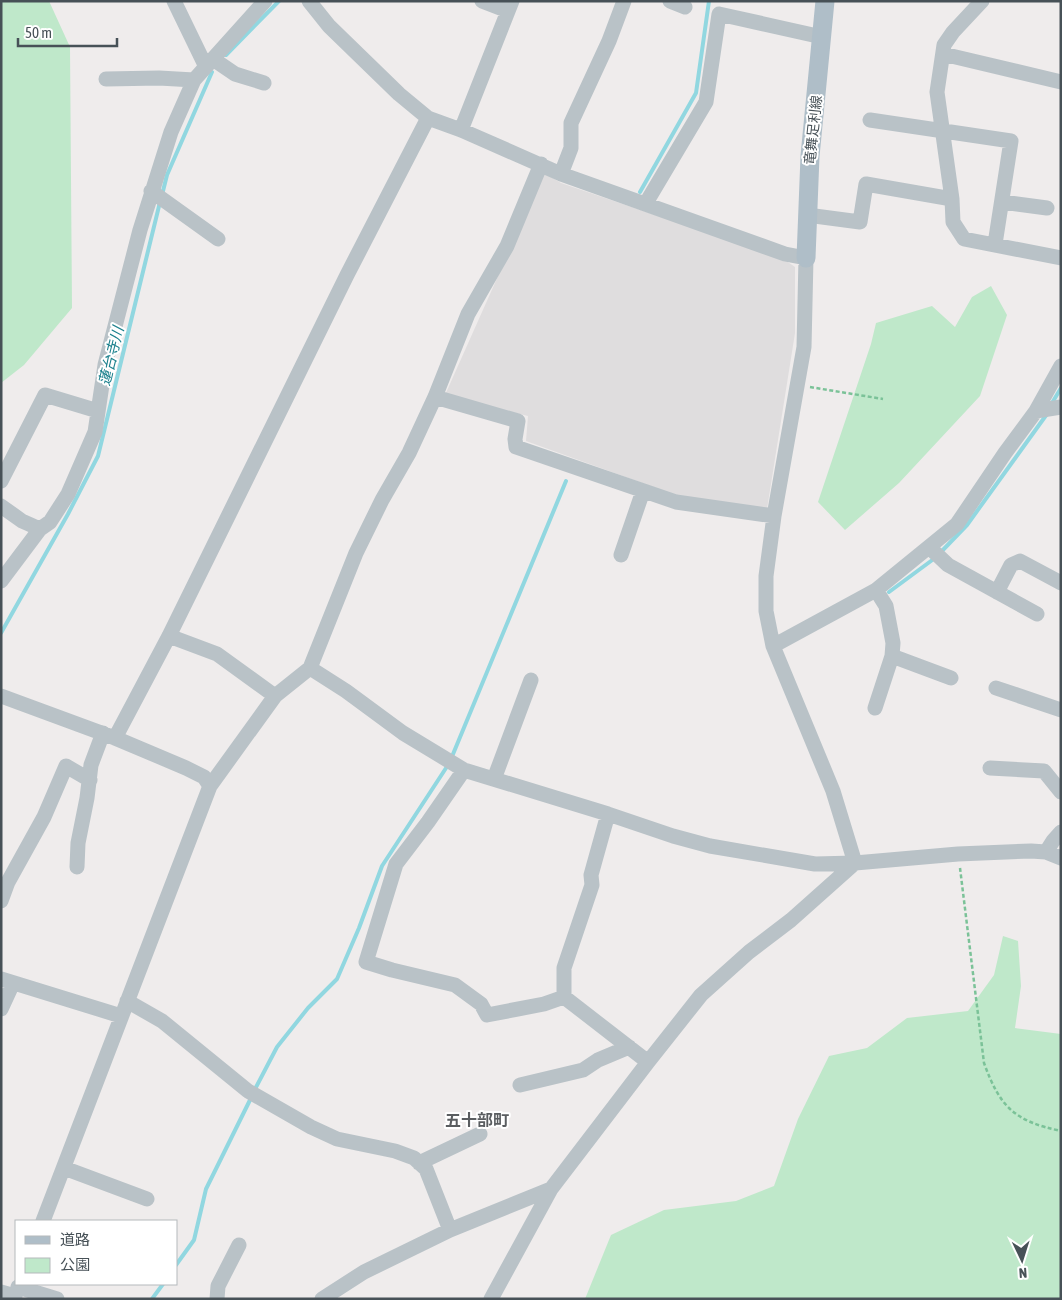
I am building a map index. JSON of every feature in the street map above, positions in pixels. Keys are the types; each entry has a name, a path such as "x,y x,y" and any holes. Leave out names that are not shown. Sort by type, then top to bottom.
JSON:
{"main road":[{"name":"竜舞足利線","path":"806,258 806,215 810,156 825,1"}],"street":[{"path":"174,1 210,63 235,74 264,83"},
{"path":"1,581 40,529 50,522 68,494 94,432 110,347 151,191 171,132 194,80 265,1"},
{"path":"309,1 329,26 399,94 428,118 461,130 561,174 785,254 806,258 804,347 774,516 766,576 766,611 773,646 833,791 855,863"},
{"path":"461,130 510,6 482,1"},
{"path":"561,174 571,148 571,122 624,1"},
{"path":"670,1 685,7"},
{"path":"982,1 953,32 944,46 937,92 952,199 953,222 964,238 1061,258"},
{"path":"646,203 706,102 720,14 822,37"},
{"path":"943,54 1061,82"},
{"path":"106,79 159,78 194,80"},
{"path":"77,867 78,843 91,765 169,636 316,336 428,118"},
{"path":"870,120 1011,141 996,244"},
{"path":"43,1220 210,786 275,696 310,668 356,553 382,500 409,453 435,397 468,314 508,246 541,164"},
{"path":"806,215 860,222 866,184 952,199"},
{"path":"151,191 218,239"},
{"path":"1002,202 1047,208"},
{"path":"773,646 876,590 957,524 1036,411 1061,366"},
{"path":"1,482 45,395 98,411"},
{"path":"435,397 518,421 514,439 516,447 676,502 774,516"},
{"path":"1036,411 1061,407"},
{"path":"620,555 643,491"},
{"path":"1,506 22,522 40,529"},
{"path":"929,547 948,565 1037,614"},
{"path":"997,592 1011,565 1020,561 1061,584"},
{"path":"875,708 892,656 893,643 886,606 876,590"},
{"path":"169,636 217,654 275,696"},
{"path":"892,656 951,678"},
{"path":"310,668 346,691 403,733 464,770 710,846 814,864 1031,851 1046,852 1061,858"},
{"path":"494,779 531,680"},
{"path":"996,688 1061,710"},
{"path":"1,696 109,736 186,768 204,777 210,786"},
{"path":"1,901 8,882 44,817 66,766 90,780"},
{"path":"990,768 1044,771 1061,792"},
{"path":"464,770 396,864 366,962 455,985 481,1004 487,1015 544,1004 564,997"},
{"path":"564,997 564,968 592,885 591,874 608,814"},
{"path":"1046,852 1053,840 1061,832"},
{"path":"491,1299 551,1189 701,995 749,952 791,920 855,863"},
{"path":"1,1008 7,981 121,1016"},
{"path":"564,997 648,1062"},
{"path":"127,1001 162,1021 248,1091 311,1127 337,1139 395,1151 414,1158 426,1169 450,1230"},
{"path":"520,1085 583,1070 598,1060 629,1047"},
{"path":"419,1163 480,1134"},
{"path":"64,1168 147,1199"},
{"path":"322,1299 364,1272 450,1230 551,1189"},
{"path":"217,1299 218,1286 239,1245"},
{"path":"13,1291 57,1299"}],"path":[{"path":"798,384 882,399"},
{"path":"959,865 984,1063 992,1085 1003,1103 1016,1115 1030,1123 1061,1131"}],"shaded area":[{"path":"544,173 561,183 782,258 795,267 795,333 767,509 681,497 526,441 528,416 445,395"}],"green space":[{"path":"1,1 49,1 70,47 72,308 24,365 1,383"},
{"path":"991,286 1007,315 980,396 899,483 845,530 818,502 871,344 876,323 932,306 955,327 972,297"},
{"path":"1003,936 1018,941 1021,986 1015,1028 1061,1034 1061,1299 585,1299 611,1235 664,1210 736,1201 774,1186 798,1119 829,1056 867,1048 907,1018 968,1011 994,975"}],"waterway":[{"name":"蓮台寺川","path":"226,55 279,1"},
{"path":"640,192 696,93 709,1"},
{"name":"蓮台寺川","path":"162,195 167,175 212,72"},
{"name":"蓮台寺川","path":"1,633 68,514 98,456 160,202"},
{"path":"1052,403 1061,388"},
{"path":"940,553 967,525 1047,414"},
{"path":"451,759 566,481"},
{"path":"889,592 935,558"},
{"path":"254,1091 277,1047 308,1008 337,979 359,928 382,866 448,765"},
{"path":"178,1262 194,1240 206,1189 251,1098"},
{"path":"152,1299 162,1285"}],"district":[{"name":"五十部町","path":"477,1120"}]}
